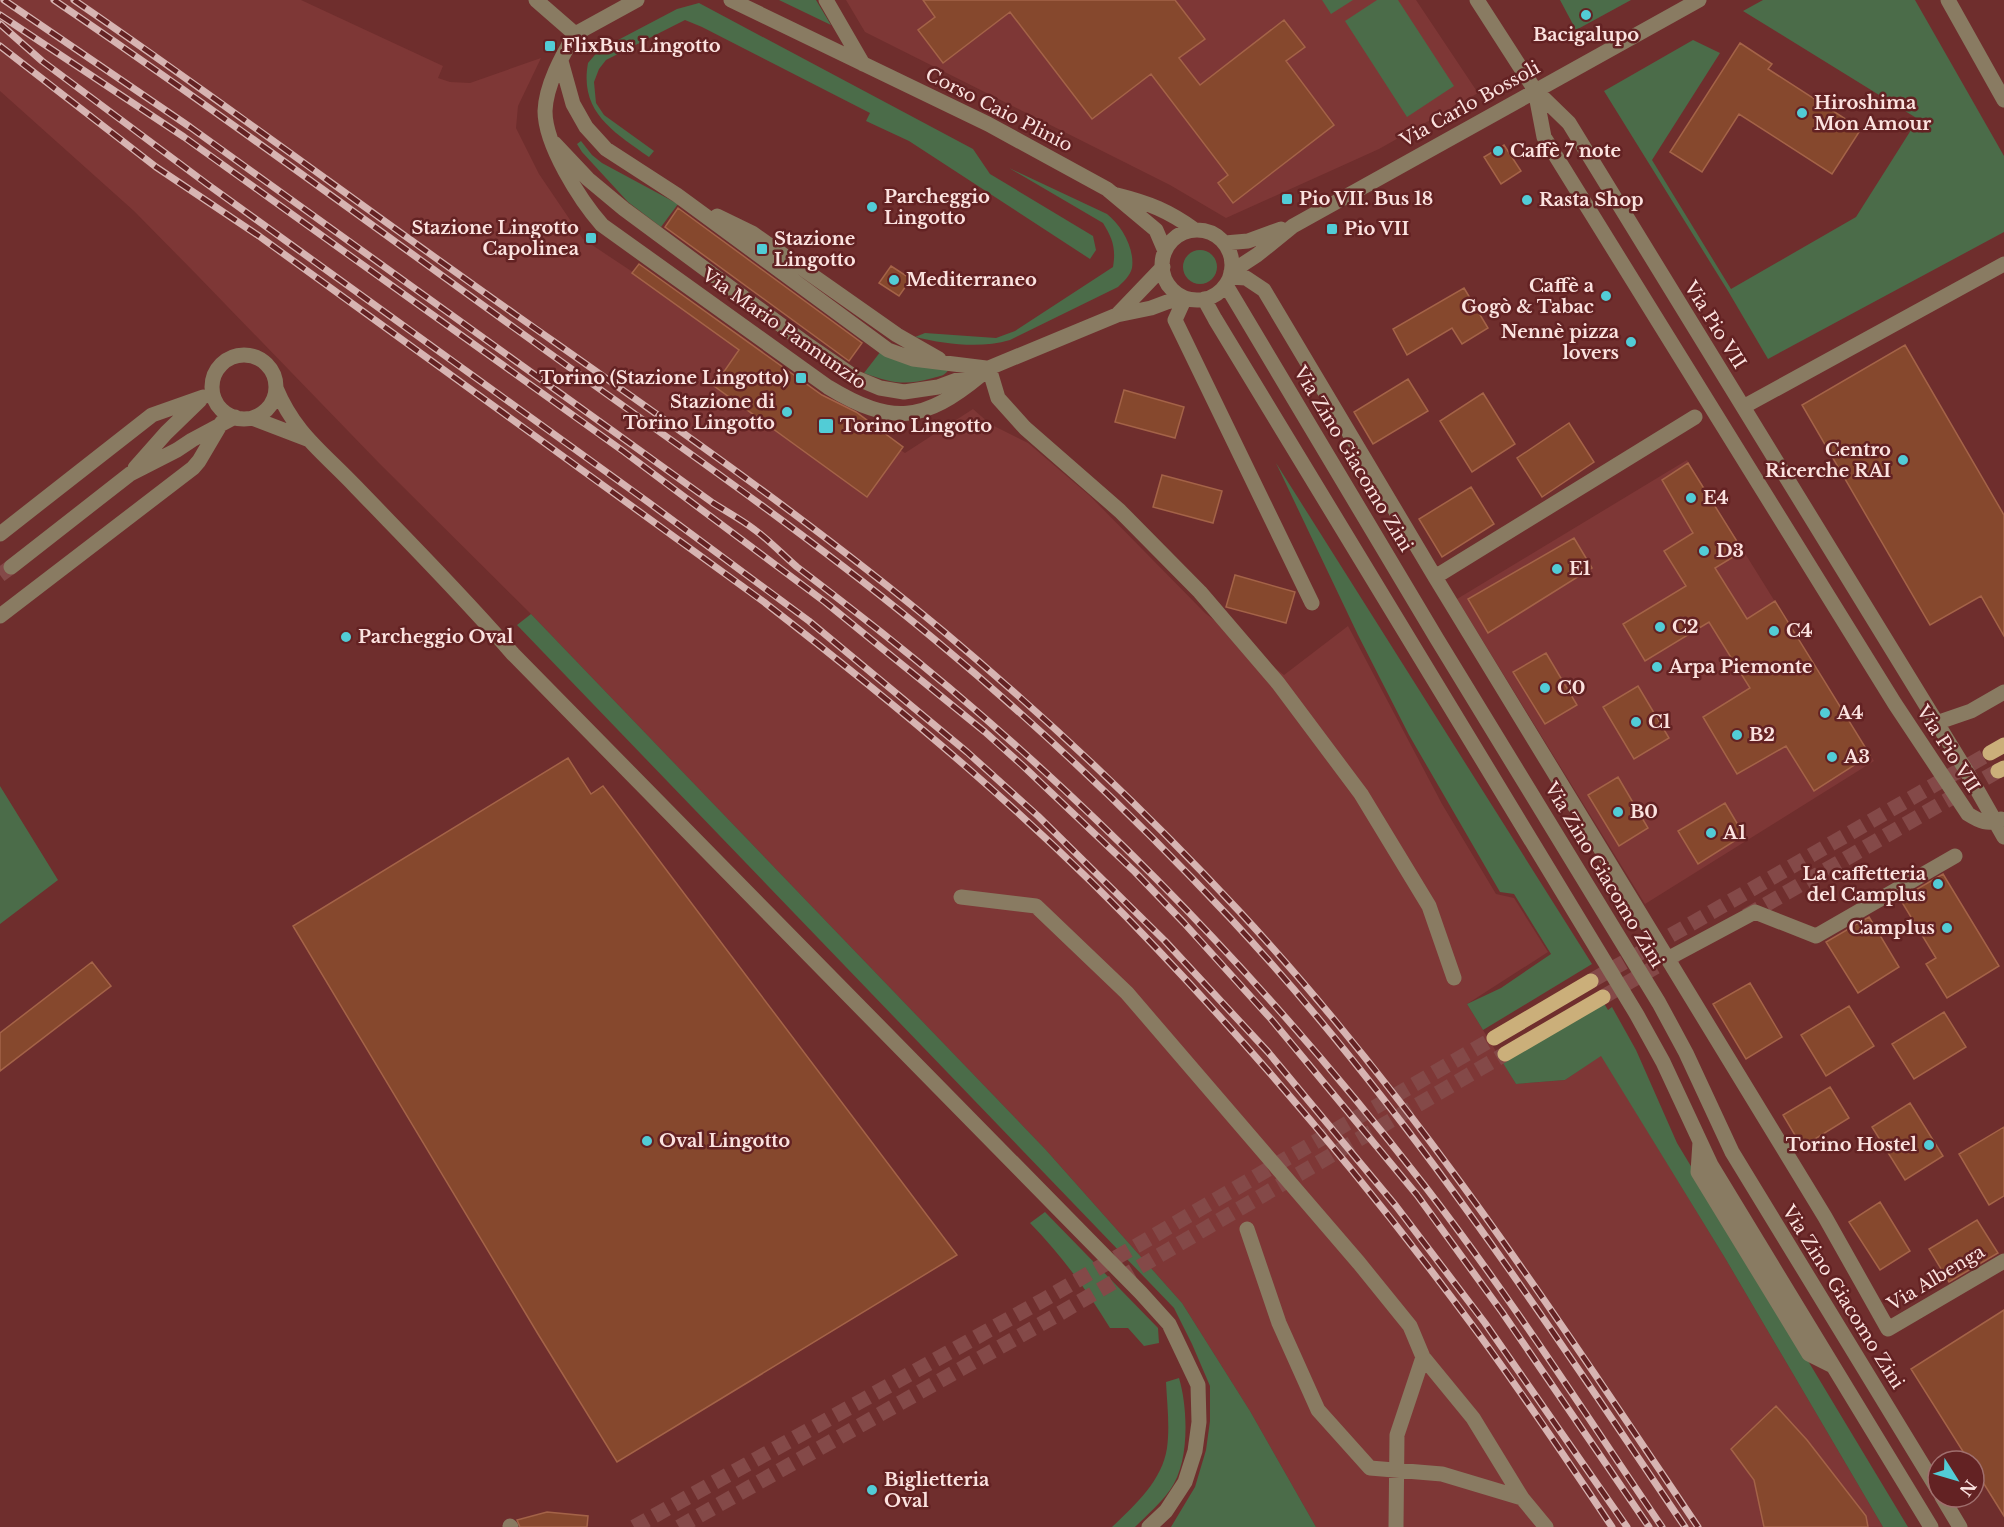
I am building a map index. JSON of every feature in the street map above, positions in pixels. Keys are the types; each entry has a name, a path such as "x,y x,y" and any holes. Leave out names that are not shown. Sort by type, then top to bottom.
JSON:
{"main road":[{"path":"1990,753 2004,745"},
{"path":"1494,1038 1591,981"},
{"path":"1505,1054 1602,998"}],"street":[{"path":"536,0 575,34 637,0"},
{"name":"Corso Caio Plinio","path":"731,0 1008,134 1115,195 1156,230 1164,259"},
{"path":"826,0 863,64"},
{"name":"Via Pio VII","path":"1477,0 1535,90 1569,123 1936,723 2000,820 1981,822 1968,814 1895,704 1544,136 1535,90"},
{"name":"Via Carlo Bossoli","path":"1229,278 1293,226 1699,0"},
{"path":"1948,0 2004,100"},
{"name":"Via Mario Pannunzio","path":"575,34 561,60 546,102 546,124 568,177 584,203 602,225 828,387 853,403 874,411 903,414 933,408 957,394 989,368"},
{"path":"561,60 573,104 586,127 606,149 676,195 888,350 913,359 989,368 1117,315 1185,298 1204,299 1215,295 1229,278 1232,260 1225,243 1206,231 1196,230 1177,237 1164,259 1117,315"},
{"name":"Via Mario Pannunzio","path":"554,143 588,179 658,234 856,378 880,388 904,392 938,387 989,368"},
{"name":"Corso Caio Plinio","path":"1115,195 1149,203 1175,215 1196,230"},
{"name":"Via Carlo Bossoli","path":"1225,243 1248,241 1293,226"},
{"path":"628,243 658,234"},
{"path":"1164,259 1164,276 1170,286 1185,298"},
{"path":"1743,407 2004,264"},
{"path":"1229,278 1246,278 1264,290 1435,577 1669,958 1755,912 1816,936 1955,856"},
{"name":"Via Zino Giacomo Zini","path":"1229,278 1443,649 1659,1003 1686,1053 1732,1152 1926,1471"},
{"path":"1185,298 1174,320 1312,603"},
{"path":"1204,299 1637,1015 1663,1062 1712,1165 1931,1527"},
{"path":"11,567 130,474 166,433 208,393 221,364 230,357 240,355 251,355 261,360 269,367 274,377 283,406 307,440 355,486 478,614 513,654 1169,1324 1198,1385 1199,1422 1196,1451 1185,1482 1166,1511 1149,1527"},
{"path":"989,368 998,398 1025,428 1120,511 1200,592 1278,683 1361,794 1429,906 1454,978"},
{"path":"252,418 269,406 276,388"},
{"path":"208,393 228,420"},
{"path":"0,534 152,415 208,393"},
{"path":"1435,577 1695,417"},
{"path":"130,474 228,420 252,418 307,440"},
{"path":"0,616 192,468 228,420"},
{"path":"1936,723 1971,711 2004,692"},
{"path":"2000,820 2004,837"},
{"path":"961,897 1036,906 1127,993 1359,1263 1410,1326 1423,1357 1473,1418 1522,1498 1546,1527"},
{"name":"Via Albenga","path":"1669,958 1826,1217 1888,1329 2004,1261"},
{"path":"1247,1229 1279,1323 1318,1410 1370,1468 1442,1474 1522,1498"},
{"path":"1396,1527 1397,1435 1423,1357"},
{"path":"1949,1509 1960,1527"}],"shaded area":[{"path":"0,0 301,0 443,66 438,78 450,82 470,83 541,58 518,106 516,128 539,174 583,239 905,453 973,409 990,424 1028,443 1090,496 1205,613 1284,675 1348,626 1442,804 1496,894 1514,898 1548,952 1467,1004 1516,1084 1565,1080 1601,1055 1725,1258 1883,1527 1316,1527 1250,1411 1182,1303 1046,1150 531,614 379,463 134,211 0,91"},
{"path":"846,0 1416,0 1478,93 1379,149 1226,218 1170,185 865,32"},
{"name":"Arpa Piemonte","path":"1687,460 1874,761 1645,904 1457,599"}],"green space":[{"path":"779,0 816,0 831,25"},
{"path":"1322,0 1353,0 1331,14"},
{"path":"1377,0 1398,0 1454,86 1407,117 1345,21"},
{"name":"Bacigalupo","path":"1560,0 1631,0 1576,30"},
{"path":"1763,0 1915,0 2004,156 2004,232 1768,359 1604,91 1693,40 1720,53 1652,160 1731,289 1856,217 1918,119 1743,11"},
{"path":"699,3 973,149 990,174 1093,236 1096,250 1090,259 909,141 866,121 870,113 685,20 606,60 599,69 594,82 596,103 604,115 654,151 649,157 623,139 594,108 587,80 588,63 599,50 677,9"},
{"path":"581,141 602,163 678,204 661,227 628,202 582,152 577,144"},
{"path":"1009,168 1107,214 1122,231 1129,245 1132,260 1130,274 1118,287 1010,340 999,343 963,344 915,337 925,333 996,338 1015,331 1113,267 1113,244 1103,223"},
{"path":"1200,250 1212,255 1217,267 1212,279 1200,284 1188,279 1183,267 1188,255"},
{"path":"881,351 949,369 940,376 906,383 864,373"},
{"path":"1276,463 1592,964 1483,1030 1467,1004 1501,988 1551,954 1514,894 1500,892 1409,735 1358,635"},
{"path":"531,614 1046,1150 1182,1303 1250,1411 1316,1527 1171,1527 1195,1487 1206,1450 1210,1421 1210,1386 1174,1308 517,625"},
{"path":"0,786 58,880 0,924"},
{"path":"1602,1000 1608,1010 1612,1007 1636,1050 1677,1143 1908,1527 1883,1527 1725,1258 1601,1056 1565,1080 1516,1084 1501,1060"},
{"path":"1045,1212 1158,1328 1159,1343 1144,1346 1128,1328 1110,1328 1073,1273 1030,1223"},
{"path":"1179,1378 1184,1404 1185,1435 1184,1451 1176,1479 1162,1500 1135,1527 1112,1527 1146,1492 1160,1471 1168,1440 1166,1382"}],"building":[{"path":"923,0 1175,0 1205,39 1179,58 1200,85 1284,20 1305,47 1286,61 1334,125 1233,203 1218,183 1228,175 1151,74 1092,119 1010,12 943,63 918,30 935,17"},
{"path":"1740,43 1772,64 1768,69 1861,129 1832,174 1739,114 1702,172 1670,152"},
{"path":"1504,145 1521,171 1501,184 1484,157"},
{"path":"678,208 862,343 849,361 665,227"},
{"name":"Stazione di Torino Lingotto","path":"639,264 822,395 856,412 903,447 867,497 714,386 739,350 632,273"},
{"path":"891,266 911,279 899,296 879,283"},
{"path":"1464,288 1488,328 1462,344 1452,328 1407,355 1393,329"},
{"name":"Centro Ricerche RAI","path":"1905,345 2004,515 2004,636 1981,596 1930,625 1802,405"},
{"path":"1408,379 1428,411 1373,444 1354,412"},
{"path":"1124,390 1184,407 1175,438 1115,422"},
{"path":"1483,393 1515,444 1472,472 1440,421"},
{"path":"1569,423 1594,462 1542,497 1517,458"},
{"path":"1688,463 1743,551 1715,568 1747,619 1775,601 1870,755 1814,791 1786,746 1737,774 1703,717 1750,688 1709,622 1645,661 1623,624 1686,586 1664,551 1693,533 1662,480"},
{"path":"1162,475 1222,491 1213,523 1153,507"},
{"path":"1471,487 1494,524 1442,557 1419,519"},
{"path":"1574,538 1592,568 1488,633 1468,599"},
{"path":"1235,575 1295,592 1286,623 1226,607"},
{"name":"C0","path":"1546,653 1577,705 1545,724 1513,672"},
{"name":"C1","path":"1638,686 1669,738 1634,759 1603,707"},
{"name":"Oval Lingotto","path":"568,758 591,794 603,786 957,1255 617,1462 293,926"},
{"name":"B0","path":"1618,777 1648,828 1619,846 1588,795"},
{"name":"A1","path":"1725,803 1744,835 1698,864 1678,831"},
{"name":"Camp1us","path":"1943,874 1999,966 1947,998 1926,964 1936,958 1900,899"},
{"path":"1869,917 1899,967 1858,993 1826,942"},
{"path":"92,962 111,986 0,1071 0,1033"},
{"path":"1750,983 1782,1037 1746,1059 1713,1004"},
{"path":"1849,1006 1874,1046 1826,1076 1801,1035"},
{"path":"1944,1012 1966,1047 1914,1079 1892,1044"},
{"path":"1830,1087 1849,1118 1802,1147 1783,1115"},
{"path":"1910,1103 1943,1156 1905,1180 1872,1127"},
{"path":"2004,1127 2004,1196 1989,1205 1959,1154"},
{"path":"1880,1202 1910,1251 1880,1270 1849,1222"},
{"path":"1977,1220 1998,1253 1949,1282 1929,1249"},
{"path":"2004,1310 2004,1516 1986,1487 1986,1449 1961,1449 1911,1369"},
{"path":"1776,1406 1807,1440 1866,1516 1868,1527 1764,1527 1754,1480 1731,1449"},
{"path":"547,1512 588,1516 587,1527 520,1527 517,1520"}],"tunnel":[{"path":"0,575 11,567"},
{"path":"1591,981 1990,753"},
{"path":"1746,916 1998,771"},
{"path":"1603,997 1678,954"},
{"path":"634,1527 1045,1299 1494,1038"},
{"path":"679,1527 1057,1315 1505,1054"}],"railway":[{"path":"4,0 190,127 713,503 755,530 797,567 956,694 1029,758 1100,824 1236,962 1363,1109 1424,1185 1486,1269 1662,1527"},
{"path":"54,0 235,126 787,524 934,639 1087,774 1231,919 1355,1063 1470,1214 1525,1291 1685,1527"},
{"path":"74,0 786,508 943,631 1096,767 1239,911 1364,1057 1423,1133 1536,1288 1698,1527"},
{"path":"0,15 184,137 623,451 825,602 985,732 1022,765 1135,872 1184,923 1271,1019 1417,1195 1502,1312 1649,1527"},
{"path":"0,24 42,61 207,184 809,621 967,752 1038,816 1165,941 1268,1052 1396,1206 1485,1323 1627,1527"},
{"path":"0,46 156,167 259,236 764,602 918,725 1017,812 1158,950 1322,1134 1400,1230 1475,1329 1612,1527"}],"place":[{"name":"Bacigalupo","path":"1586,15"},
{"name":"FlixBus Lingotto","path":"550,46"},
{"name":"Hiroshima Mon Amour","path":"1802,113"},
{"name":"Caffè 7 note","path":"1498,151"},
{"name":"Pio VII. Bus 18","path":"1287,199"},
{"name":"Rasta Shop","path":"1527,200"},
{"name":"Parcheggio Lingotto","path":"872,207"},
{"name":"Pio VII","path":"1332,229"},
{"name":"Stazione Lingotto Capolinea","path":"591,238"},
{"name":"Stazione Lingotto","path":"762,249"},
{"name":"Mediterraneo","path":"894,280"},
{"name":"Caffè a Gogò & Tabac","path":"1606,296"},
{"name":"Nennè pizza lovers","path":"1631,342"},
{"name":"Torino (Stazione Lingotto)","path":"801,378"},
{"name":"Stazione di Torino Lingotto","path":"787,412"},
{"name":"Torino Lingotto","path":"826,426"},
{"name":"Centro Ricerche RAI","path":"1903,460"},
{"name":"E4","path":"1691,498"},
{"name":"D3","path":"1704,551"},
{"name":"E1","path":"1557,569"},
{"name":"C2","path":"1660,627"},
{"name":"C4","path":"1774,631"},
{"name":"Parcheggio Oval","path":"346,637"},
{"name":"Arpa Piemonte","path":"1657,667"},
{"name":"C0","path":"1545,688"},
{"name":"A4","path":"1825,713"},
{"name":"C1","path":"1636,722"},
{"name":"B2","path":"1737,735"},
{"name":"A3","path":"1832,757"},
{"name":"B0","path":"1618,812"},
{"name":"A1","path":"1711,833"},
{"name":"La caffetteria del Camplus","path":"1938,884"},
{"name":"Camp1us","path":"1947,928"},
{"name":"Oval Lingotto","path":"647,1141"},
{"name":"Torino Hostel","path":"1929,1145"},
{"name":"Biglietteria Oval","path":"872,1490"}]}
